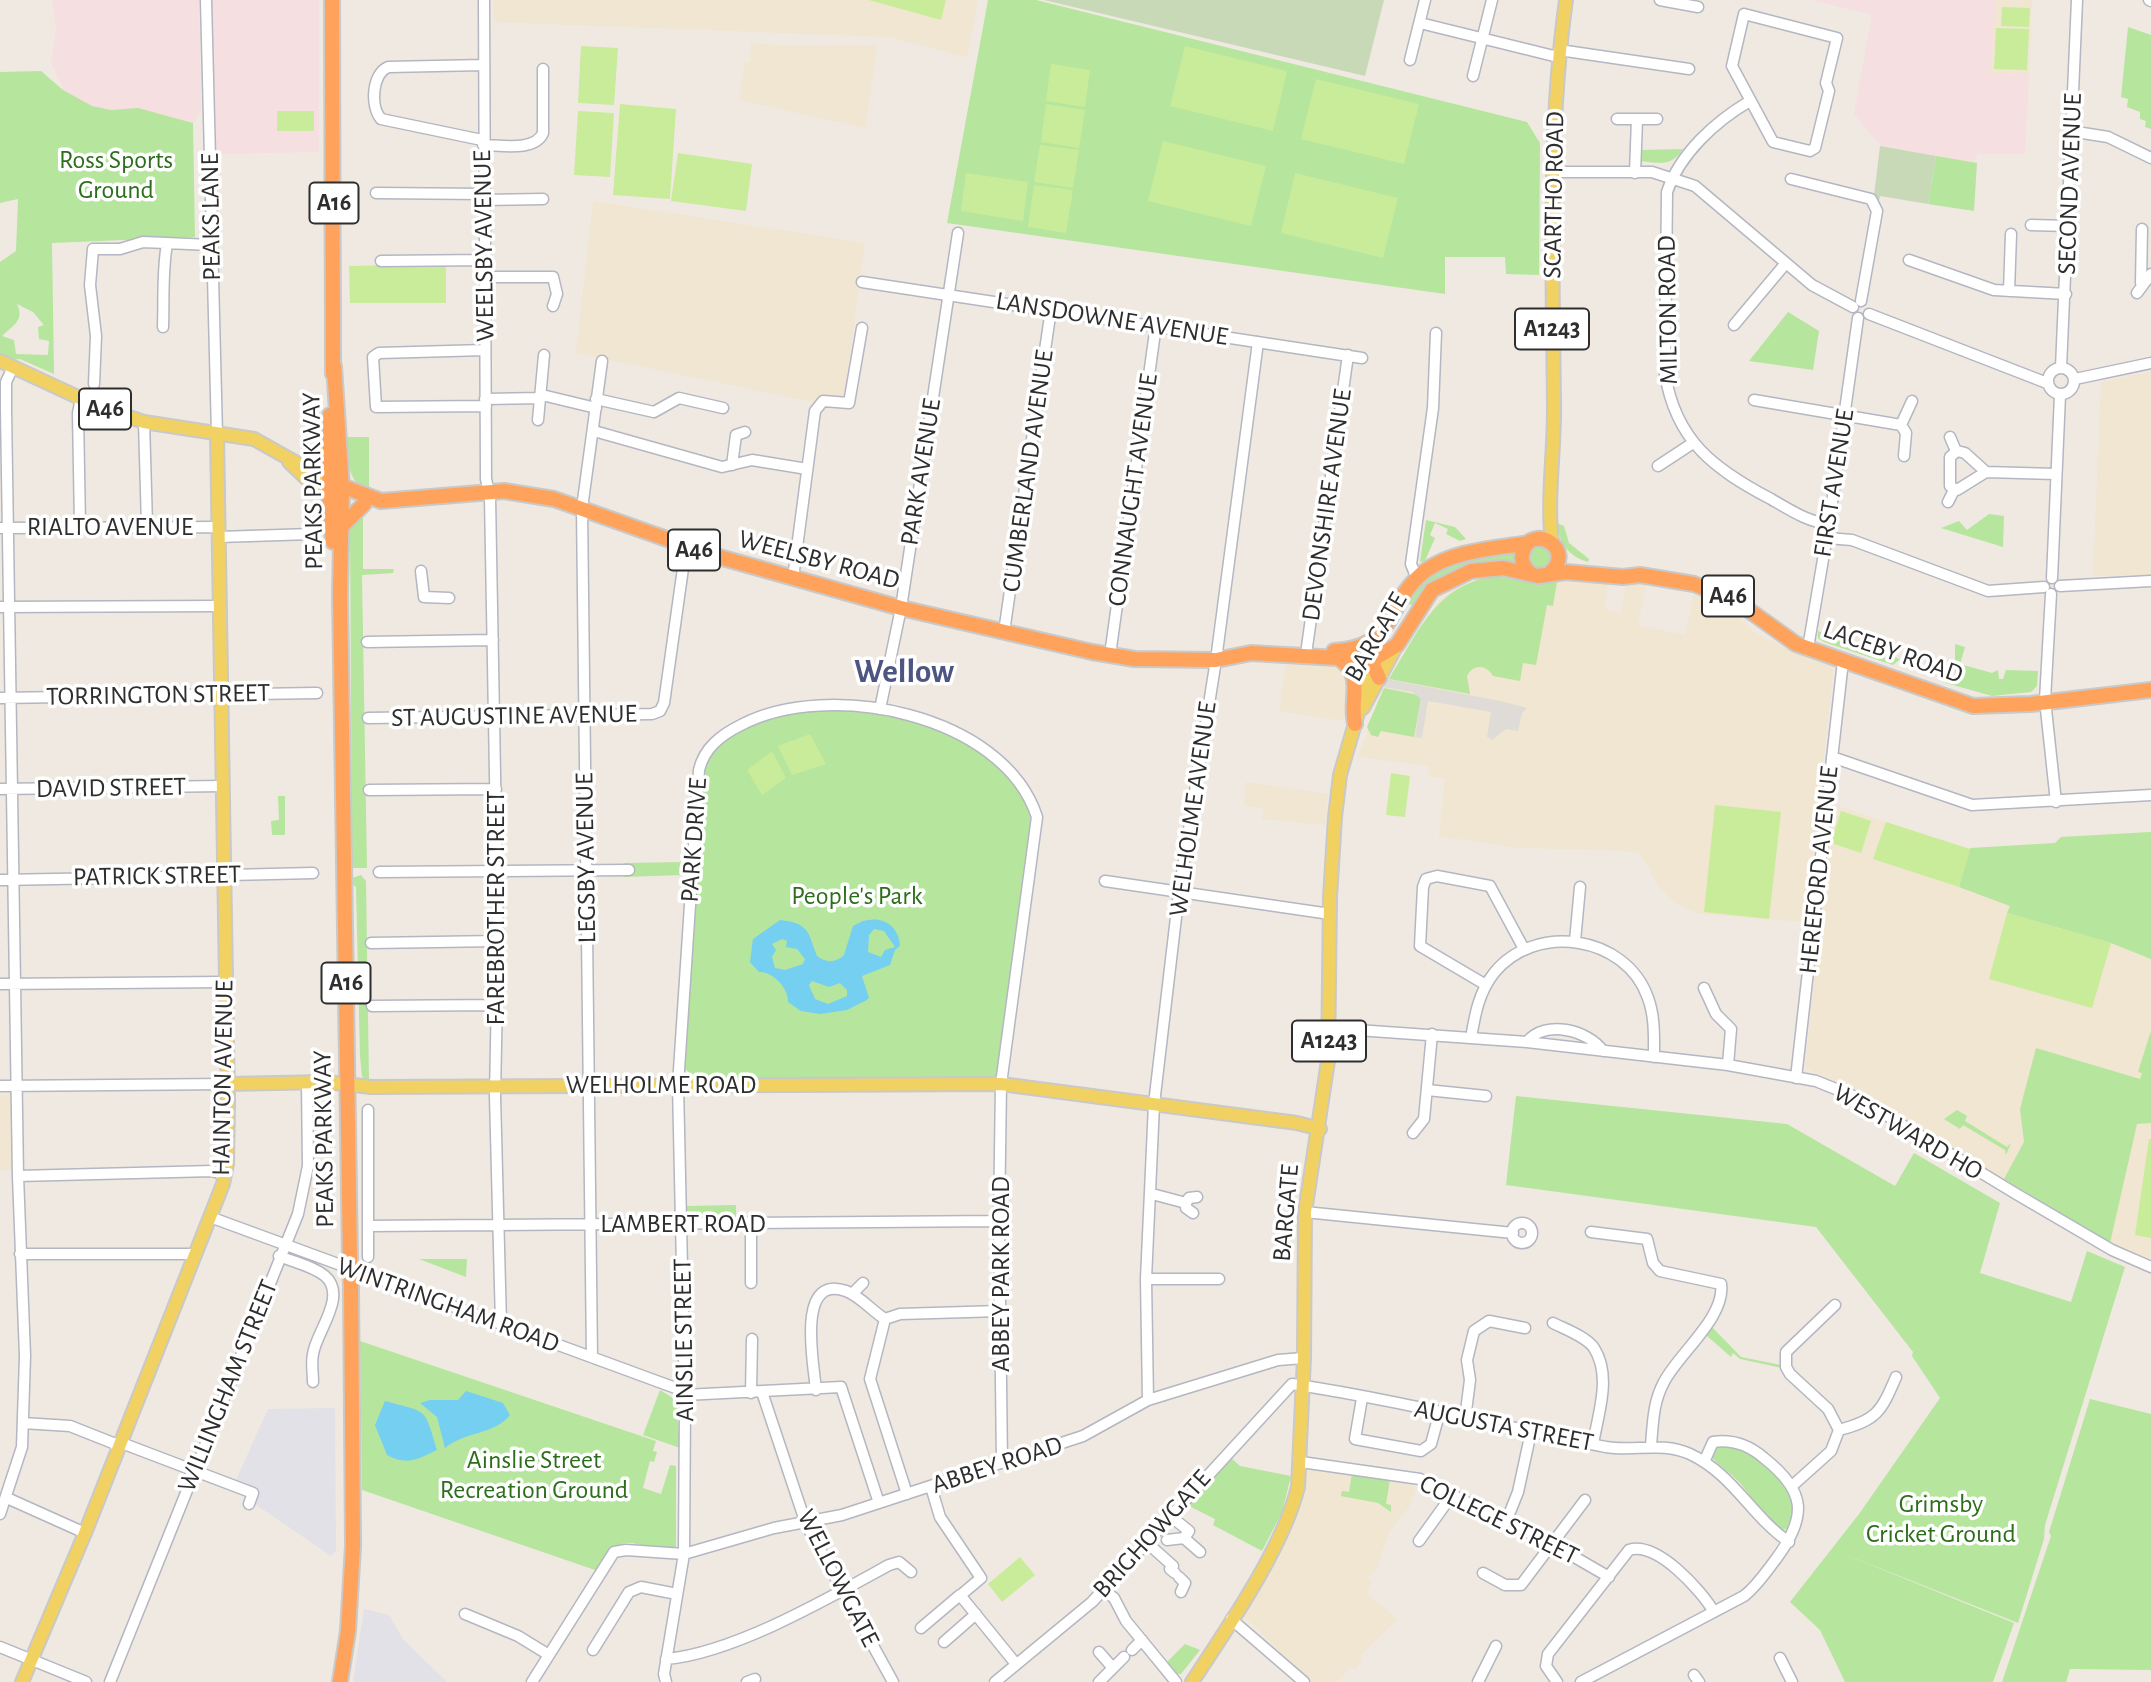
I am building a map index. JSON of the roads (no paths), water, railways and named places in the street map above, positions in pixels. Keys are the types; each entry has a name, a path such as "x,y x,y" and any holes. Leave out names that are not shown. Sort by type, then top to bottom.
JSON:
{"highway":[{"name":"PEAKS PARKWAY","path":"332,0 335,490 340,595 345,863 354,1546 348,1631 340,1682"},
{"name":"PEAKS PARKWAY","path":"334,366 328,442 341,527 340,595"},
{"name":"WEELSBY ROAD","path":"335,490 381,501 490,491 524,493 582,508 687,547 901,608 1110,655 1216,660 1251,653 1309,654 1353,650 1372,642 1381,634"},
{"name":"A46","path":"335,490 364,504 381,501"},
{"path":"341,527 364,504"},
{"name":"BARGATE","path":"1381,634 1417,579 1433,566 1457,556 1532,541"},
{"name":"A46","path":"1532,541 1555,549"},
{"path":"1529,572 1522,558 1532,541"},
{"path":"1550,573 1555,567 1555,549"},
{"name":"LACEBY ROAD","path":"1555,549 1587,569 1683,581 1727,595 1779,634 1808,649 1973,705 2031,704 2045,700 2151,690"},
{"name":"BARGATE","path":"1397,645 1432,590 1471,571 1503,568 1529,572"},
{"name":"A46","path":"1529,572 1538,576 1550,573"},
{"name":"LACEBY ROAD","path":"1550,573 1636,575"},
{"path":"1399,604 1415,613"},
{"name":"A46","path":"1372,660 1397,645"},
{"path":"1353,650 1365,653 1372,660 1379,678"},
{"name":"WEELSBY ROAD","path":"1309,654 1372,660"},
{"path":"1339,658 1349,665 1355,677 1352,713 1355,724"}],"main road":[{"name":"SCARTHO ROAD","path":"1555,549 1549,516 1554,411 1552,172 1559,54 1566,0"},
{"name":"WEELSBY ROAD","path":"0,361 81,398 144,422 246,437 262,442 292,461 296,472 335,490"},
{"name":"HAINTON AVENUE","path":"22,1682 85,1533 225,1175 227,1083 217,434"},
{"path":"218,460 223,449 233,441 246,437"},
{"path":"292,461 316,461 328,442"},
{"name":"SCARTHO ROAD","path":"1532,541 1549,516"},
{"name":"BARGATE","path":"1192,1682 1266,1561 1293,1505 1301,1462 1305,1212 1320,1129 1329,1028 1329,914 1340,775 1381,634"},
{"name":"BARGATE","path":"1355,724 1397,645"},
{"name":"WELHOLME ROAD","path":"227,1083 347,1084 371,1087 1001,1084 1297,1123 1320,1129"}],"street":[{"name":"PEAKS LANE","path":"206,0 217,434"},
{"name":"WEELSBY AVENUE","path":"484,0 486,479 490,491"},
{"path":"1410,60 1425,0"},
{"path":"1473,76 1492,0"},
{"path":"1660,0 1698,7"},
{"name":"SECOND AVENUE","path":"2061,368 2077,0"},
{"path":"1744,14 1837,38 1826,83 1829,91 1815,149 1773,142 1750,101 1731,62 1744,14"},
{"path":"1420,23 1559,54 1689,69"},
{"path":"484,65 388,67 380,72 375,80 377,114 387,122 483,142 530,145 539,141 543,133 543,69"},
{"path":"1671,179 1713,125 1750,101"},
{"path":"1617,119 1657,119"},
{"path":"1635,173 1637,119"},
{"path":"2070,131 2123,142 2151,158"},
{"path":"1552,172 1652,173 1695,186 1812,285 1857,304 1868,305 1863,316"},
{"name":"MILTON ROAD","path":"1671,179 1667,192 1665,374 1677,416 1693,443 1733,479 1813,522 1829,524"},
{"path":"1791,179 1871,199 1877,211 1854,314 2047,383 2051,391 2060,395 2070,392 2074,379 2070,371 2061,368 2051,372 2047,383"},
{"path":"376,193 543,199"},
{"path":"2031,225 2068,226"},
{"path":"2142,229 2139,288 2151,274"},
{"name":"PARK AVENUE","path":"880,709 901,608 958,233"},
{"path":"2009,291 2011,234"},
{"path":"2143,240 2151,249"},
{"path":"94,384 102,351 90,285 93,249 120,249 143,242 211,246"},
{"path":"163,327 166,293 163,272 167,244"},
{"path":"381,261 484,260"},
{"path":"1909,260 1994,290 2066,294"},
{"path":"1734,325 1786,263"},
{"path":"485,277 553,277 557,293 554,306"},
{"name":"LANSDOWNE AVENUE","path":"862,282 1362,358"},
{"name":"CUMBERLAND AVENUE","path":"1004,632 1051,309"},
{"name":"FIRST AVENUE","path":"1808,649 1844,414 1863,316"},
{"name":"CONNAUGHT AVENUE","path":"1110,655 1156,325"},
{"path":"793,578 815,411 823,401 849,403 862,328"},
{"path":"1417,579 1411,564 1433,408 1436,333"},
{"name":"WELHOLME AVENUE","path":"1148,1400 1146,1279 1152,1194 1154,1104 1179,892 1216,660 1258,342"},
{"path":"485,350 379,353 373,357 376,407 486,403 541,396 654,412 679,398 723,408"},
{"path":"538,420 544,355"},
{"name":"DEVONSHIRE AVENUE","path":"1309,654 1348,355"},
{"name":"LEGSBY AVENUE","path":"592,1357 582,508 602,361"},
{"path":"2074,379 2151,363"},
{"path":"0,1514 18,1468 23,1423 25,1356 18,1175 12,789 5,698 3,409 6,382 13,367"},
{"path":"2052,578 2060,395"},
{"path":"80,526 78,413 81,398"},
{"path":"1754,400 1901,425 1906,433 1904,456"},
{"path":"1901,425 1912,401"},
{"path":"144,422 147,525"},
{"path":"594,431 722,467 752,460 807,469"},
{"path":"733,465 736,435 744,432"},
{"path":"1950,438 1955,451"},
{"path":"1658,466 1693,443"},
{"path":"1955,451 1965,453 1986,472"},
{"path":"1954,490 1949,479 1950,457 1955,451"},
{"path":"1954,490 1964,489 1986,472 2055,474"},
{"path":"1948,502 1954,490"},
{"name":"FAREBROTHER STREET","path":"490,491 501,1324"},
{"name":"RIALTO AVENUE","path":"4,528 147,525 219,532 311,534"},
{"path":"1827,538 1852,541 1988,591 2047,591 2060,586 2151,581"},
{"name":"ST AUGUSTINE AVENUE","path":"368,718 660,711 664,703 687,547"},
{"path":"421,571 424,597 449,597"},
{"path":"2056,802 2045,700 2045,581 2052,578 2057,580 2060,586"},
{"path":"4,607 220,606"},
{"path":"367,642 493,640"},
{"name":"HEREFORD AVENUE","path":"1796,1078 1843,661"},
{"name":"TORRINGTON STREET","path":"5,698 317,693"},
{"name":"PARK DRIVE","path":"678,1085 702,757 728,731 771,712 836,705 880,709 929,721 962,735 993,754 1015,775 1032,801 1037,817 1037,834 1001,1084"},
{"path":"1832,757 1972,805 2151,795"},
{"name":"DAVID STREET","path":"0,789 223,786"},
{"path":"369,790 496,789"},
{"path":"379,872 629,870"},
{"path":"1417,870 1426,879"},
{"name":"PATRICK STREET","path":"0,880 223,878 230,875 313,873"},
{"path":"1426,879 1437,876 1490,886 1524,949"},
{"path":"1426,879 1423,887 1420,946 1486,985"},
{"path":"1105,880 1329,914"},
{"path":"1575,941 1580,887"},
{"path":"371,943 498,941"},
{"path":"1471,1038 1476,1011 1486,985 1502,965 1524,949 1575,941 1612,955 1638,980 1652,1014 1654,1056"},
{"path":"0,984 224,982"},
{"path":"1704,988 1716,1014 1731,1029 1728,1065"},
{"path":"372,1006 496,1005"},
{"name":"WESTWARD HO","path":"1329,1028 1527,1042 1728,1065 1816,1081 1858,1098 2112,1250 2151,1267"},
{"name":"WESTWARD HO","path":"1527,1042 1538,1032 1564,1030 1590,1038 1603,1051"},
{"path":"1413,1133 1424,1119 1432,1034"},
{"name":"WELHOLME ROAD","path":"0,1086 227,1083"},
{"name":"WILLINGHAM STREET","path":"110,1682 283,1245 298,1214 306,1182 307,1083"},
{"name":"ABBEY PARK ROAD","path":"1001,1084 999,1311 1002,1463"},
{"name":"AINSLIE STREET","path":"666,1682 666,1660 684,1554 683,1224 678,1085"},
{"path":"1427,1090 1486,1096"},
{"path":"368,1110 368,1257"},
{"path":"18,1175 213,1171 225,1175"},
{"path":"1152,1194 1186,1203"},
{"path":"1193,1213 1186,1208 1186,1203 1189,1198 1197,1197"},
{"path":"1305,1212 1513,1233"},
{"name":"WINTRINGHAM ROAD","path":"210,1217 681,1390 685,1395"},
{"name":"LAMBERT ROAD","path":"368,1226 999,1221"},
{"path":"751,1224 751,1283"},
{"path":"1591,1232 1647,1239 1653,1263 1660,1271 1721,1284 1722,1290 1715,1312 1664,1381 1654,1406 1651,1445"},
{"path":"20,1254 196,1254"},
{"path":"279,1256 319,1272 328,1279 333,1289 333,1301 313,1353 313,1382"},
{"path":"1146,1279 1219,1279"},
{"path":"852,1294 863,1283"},
{"path":"816,1390 811,1331 815,1300 830,1289 852,1294 886,1319"},
{"path":"1835,1305 1790,1346 1785,1359 1790,1374 1828,1409 1839,1430"},
{"path":"886,1319 900,1314 999,1311"},
{"path":"886,1319 870,1379 907,1494"},
{"path":"1465,1419 1470,1380 1467,1360 1474,1331 1489,1321 1525,1328"},
{"path":"1553,1323 1594,1347 1599,1360 1604,1386 1593,1444"},
{"name":"WELLOWGATE","path":"752,1339 757,1392 806,1524 840,1591 893,1682"},
{"name":"ABBEY ROAD","path":"684,1554 774,1528 806,1524 931,1487 1083,1436 1148,1400 1278,1360 1304,1358"},
{"path":"1792,1486 1830,1451 1839,1430 1871,1419 1879,1412 1896,1377"},
{"name":"BRIGHOWGATE","path":"995,1682 1092,1602 1283,1391 1292,1384 1303,1386"},
{"path":"685,1395 816,1390 838,1386 844,1390 878,1503"},
{"name":"AUGUSTA STREET","path":"1303,1386 1593,1444 1620,1448 1651,1445 1669,1447 1704,1462 1724,1476 1761,1520 1789,1542"},
{"path":"1362,1398 1355,1439 1421,1451 1431,1444 1437,1422 1435,1412"},
{"path":"23,1423 70,1426 195,1469 253,1493 249,1504"},
{"path":"1506,1522 1518,1492 1531,1432"},
{"path":"1581,1682 1751,1591 1789,1542 1799,1514 1792,1486 1769,1462 1739,1443 1713,1442 1704,1462"},
{"name":"COLLEGE STREET","path":"1301,1462 1420,1479 1552,1544 1609,1577"},
{"path":"931,1487 940,1517 981,1577 962,1594"},
{"path":"1419,1541 1452,1495"},
{"path":"6,1498 85,1533"},
{"path":"1483,1573 1505,1586 1521,1585 1585,1500"},
{"path":"1167,1540 1184,1538 1189,1531 1168,1515"},
{"path":"1184,1538 1200,1552"},
{"path":"1145,1541 1173,1566 1170,1569 1185,1583 1181,1592"},
{"path":"1557,1682 1546,1666 1546,1658 1625,1553 1635,1548 1646,1549 1694,1586 1714,1612"},
{"path":"532,1682 614,1552 626,1550 684,1554"},
{"path":"666,1660 746,1637 898,1562 911,1572"},
{"path":"593,1650 634,1588 677,1594"},
{"path":"1102,1589 1114,1598 1142,1640 1176,1682"},
{"path":"921,1628 960,1595 1016,1664"},
{"path":"465,1614 518,1636 549,1655"},
{"path":"944,1642 976,1614"},
{"path":"1231,1619 1304,1682"},
{"path":"1099,1682 1142,1640"},
{"path":"1480,1682 1496,1646"},
{"path":"0,1647 86,1682"},
{"path":"1099,1653 1113,1668"},
{"path":"1780,1658 1792,1682"}],"water":[{"path":"780,920 790,921 803,927 817,956 834,961 844,955 853,926 877,920 884,921 895,930 900,946 895,950 890,965 862,976 869,998 847,1010 820,1014 801,1011 788,1002 786,992 779,982 770,974 759,972 750,962 753,939","holes":["874,929 884,931 895,947 885,950 881,957 868,952 869,935","782,939 787,941 786,947 797,949 805,959 803,964 785,970 775,968 772,957 776,950 772,944","812,981 829,987 840,983 847,990 847,996 828,1004 815,999 809,985"]},
{"path":"466,1391 503,1403 510,1415 496,1426 462,1438 445,1448 437,1417 420,1403 430,1400 458,1400"},
{"path":"385,1401 417,1410 422,1414 429,1425 437,1450 406,1461 387,1455 375,1425"}],"district":[{"name":"Wellow","path":"904,672"}],"park label":[{"name":"Ross Sports Ground","path":"116,175"},
{"name":"People's Park","path":"857,896"},
{"name":"Ainslie Street Recreation Ground","path":"534,1475"},
{"name":"Grimsby Cricket Ground","path":"1941,1519"}]}
